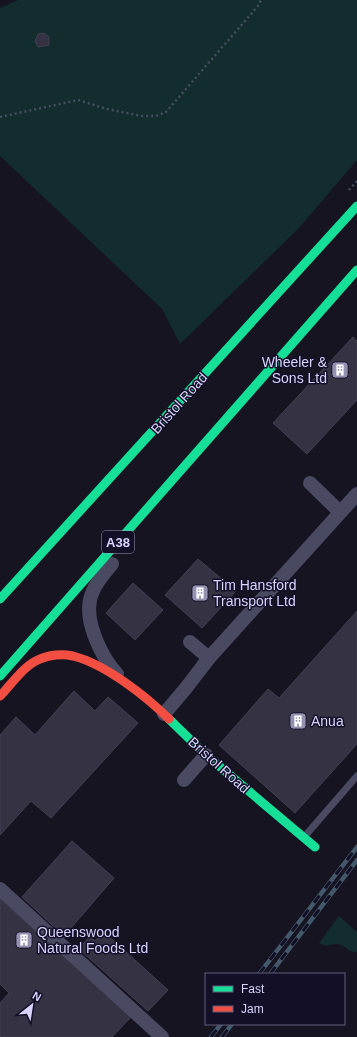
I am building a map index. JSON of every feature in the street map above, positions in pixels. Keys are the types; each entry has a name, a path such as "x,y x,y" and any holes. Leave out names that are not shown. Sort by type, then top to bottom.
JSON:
{"main road":[{"name":"Bristol Road","path":"0,599 357,206"},
{"name":"Bristol Road","path":"0,676 357,270"},
{"name":"Bristol Road","path":"0,696 29,665 40,659 57,655 72,656 90,662 123,681 164,714 206,755 315,847"}],"street":[{"name":"Bristol Road","path":"123,681 110,666 100,648 91,620 90,601 96,584 222,438 236,408"},
{"path":"310,483 340,512"},
{"path":"164,714 209,658 357,494"},
{"path":"190,642 209,658"},
{"path":"184,780 206,755"},
{"path":"0,889 162,1037"}],"lane":[{"path":"303,838 357,776"}],"path":[{"path":"0,117 78,100 107,109 142,116 156,116 166,112 258,6 261,0"}],"green space":[{"path":"18,0 357,0 357,160 299,228 180,344 162,309 0,156 0,8"},
{"path":"339,916 357,932 357,952 353,952 337,944 326,946 319,943"}],"building":[{"path":"44,33 49,37 49,45 38,47 35,41 38,34"},
{"name":"Wheeler & Sons Ltd","path":"353,337 357,341 357,400 307,454 273,423"},
{"name":"Tim Hansford Transport Ltd","path":"198,559 236,591 202,628 165,595"},
{"path":"133,583 163,610 135,640 106,613"},
{"name":"Anua","path":"357,611 357,744 295,813 219,745 268,689 279,698"},
{"path":"74,691 95,711 108,697 138,723 51,818 31,801 0,835 0,735 16,717 35,735"},
{"path":"72,841 114,878 64,936 22,897"},
{"name":"Queenswood Natural Foods Ltd","path":"0,897 131,1017 112,1037 0,1037 0,1003 9,993 0,984"},
{"path":"103,931 168,990 148,1011 79,949 90,936 95,941"}],"railway":[{"path":"260,973 357,847"},
{"path":"271,973 357,860"},
{"path":"211,1037 220,1025"},
{"path":"222,1037 231,1025"}],"traffic: fast":[{"path":"0,599 357,206"},
{"path":"0,676 357,270"},
{"path":"169,719 206,755 315,847"}],"traffic: jam":[{"path":"0,696 23,670 34,662 52,656 69,655 85,660 111,673 137,691 169,719"}],"place":[{"name":"Wheeler & Sons Ltd","path":"340,370"},
{"name":"Tim Hansford Transport Ltd","path":"200,593"},
{"name":"Anua","path":"298,721"},
{"name":"Queenswood Natural Foods Ltd","path":"24,940"}]}
